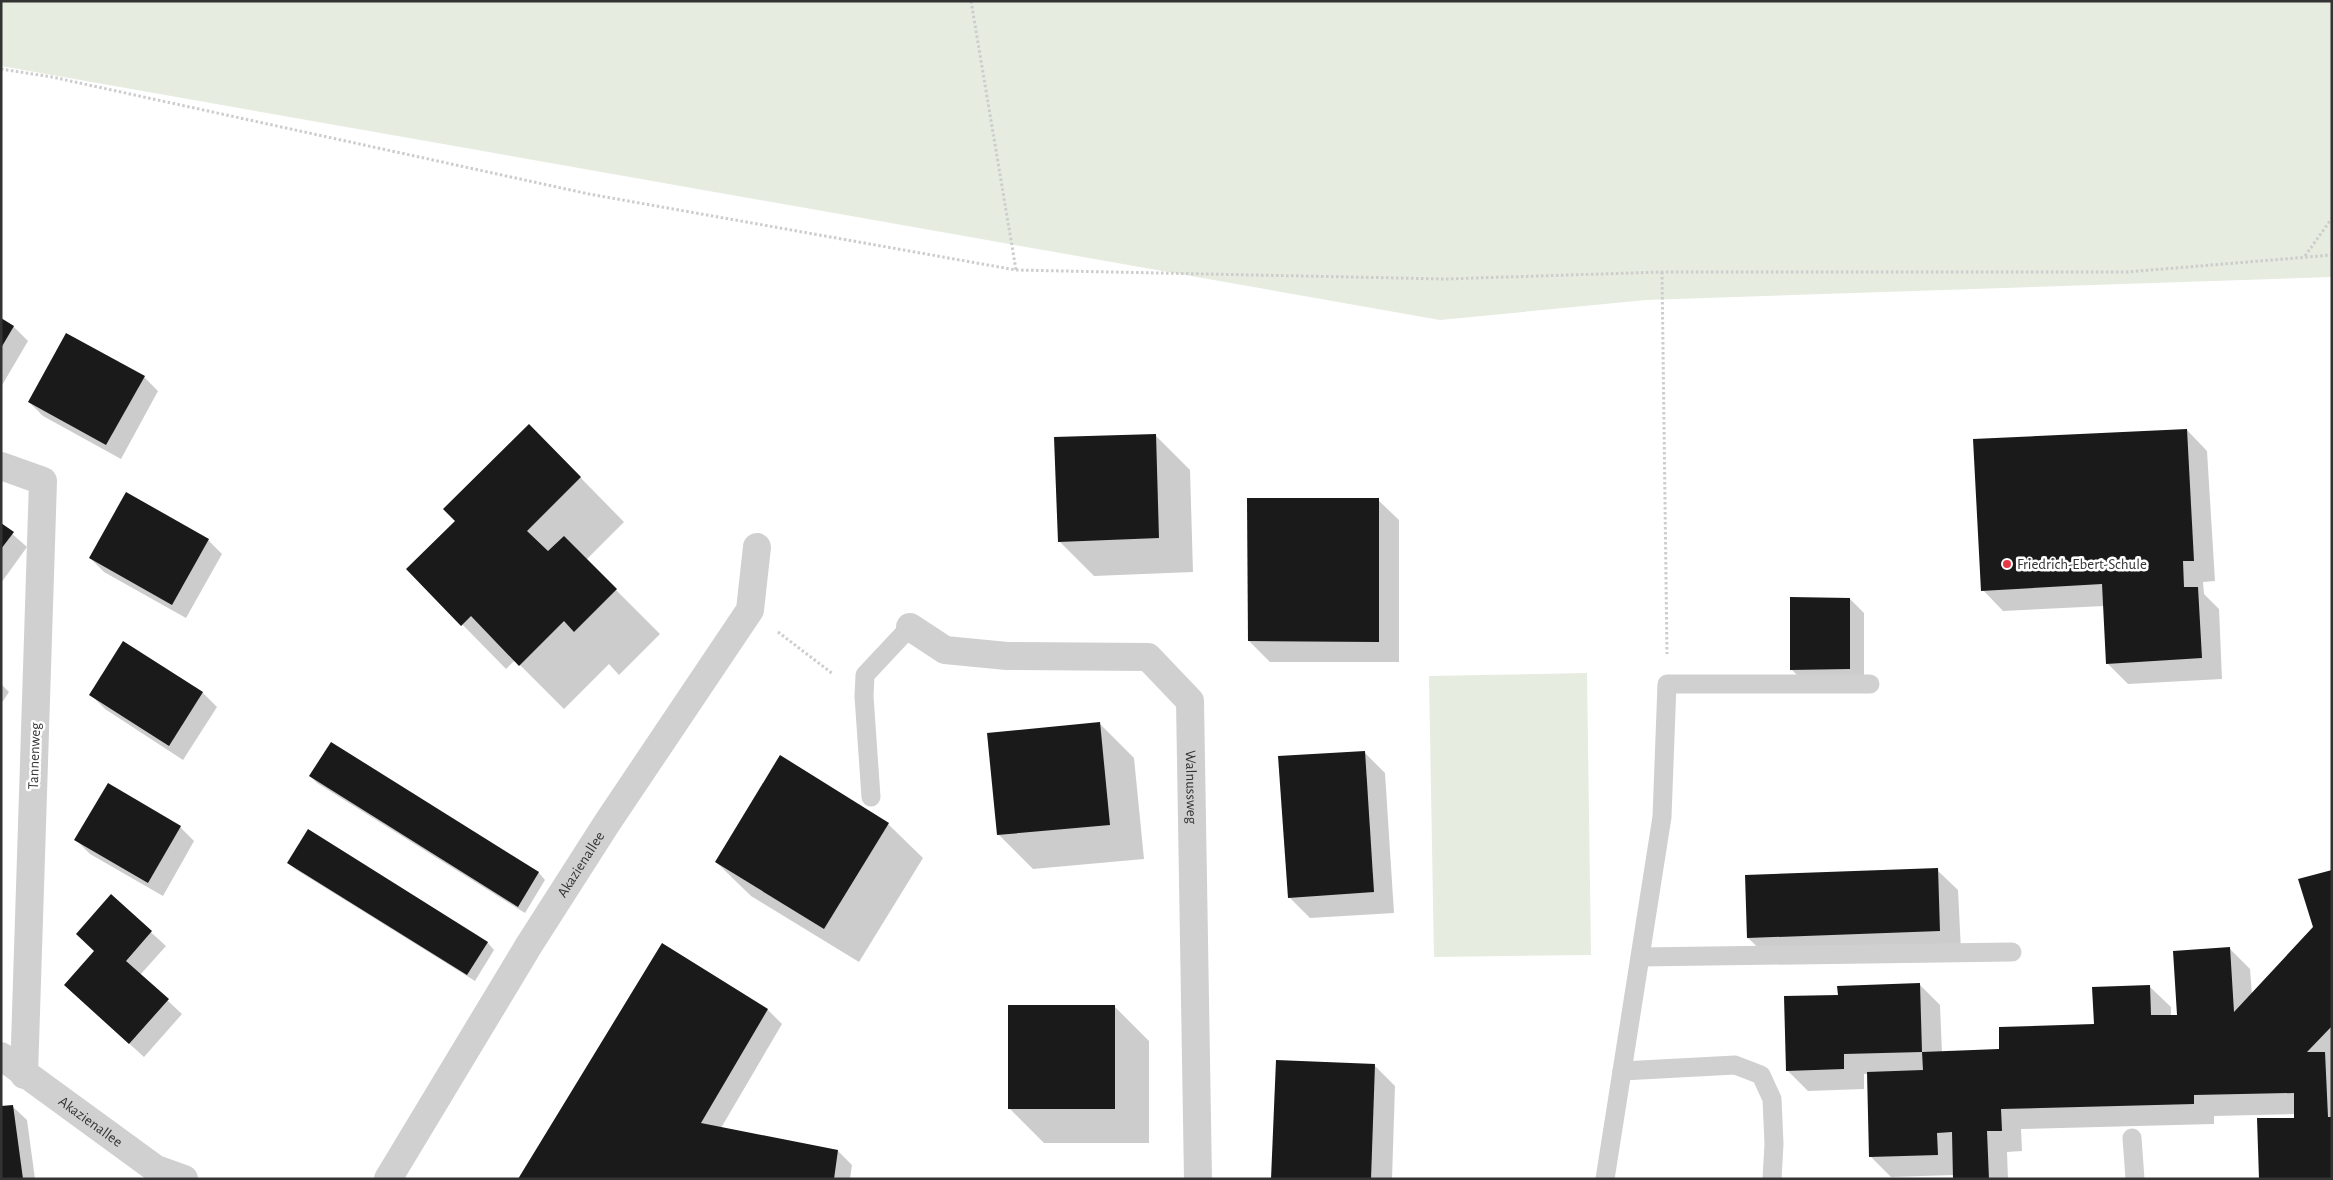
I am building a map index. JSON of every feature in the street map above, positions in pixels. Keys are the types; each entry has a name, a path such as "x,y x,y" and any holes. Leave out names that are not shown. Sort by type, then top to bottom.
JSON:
{"street":[{"name":"Tannenweg","path":"1,466 43,481 24,1075"},
{"name":"Akazienallee","path":"388,1179 529,945 602,831 750,610 757,547"},
{"name":"Walnussweg","path":"910,627 946,650 1007,656 1148,657 1190,702 1198,1179"},
{"name":"Akazienallee","path":"1,1056 24,1075 156,1168 184,1179"}],"lane":[{"path":"870,797 864,696 865,675 910,627"},
{"path":"1605,1179 1662,817 1667,684 1870,684"},
{"path":"1640,957 2012,952"},
{"path":"1622,1071 1735,1065 1761,1076 1772,1099 1774,1144 1772,1179"},
{"path":"2132,1138 2135,1179"}],"path":[{"path":"971,1 1016,270"},
{"path":"1,69 52,77 589,194 1016,270 1445,278 1662,272 2127,272 2332,255"},
{"path":"2305,256 2332,218"},
{"path":"1662,272 1667,684"}],"shaded area":[{"path":"1,1 2332,1 2332,277 1646,300 1440,320 1,66"},
{"path":"1587,673 1591,955 1434,957 1429,676"}],"building":[{"path":"1,318 14,326 1,348"},
{"path":"66,333 145,376 106,445 28,402"},
{"path":"529,424 581,477 527,531 548,551 564,536 617,589 574,632 564,621 519,666 471,616 461,626 406,569 455,521 443,509"},
{"path":"2187,429 2194,561 2183,561 2184,587 2198,587 2202,658 2106,664 2102,584 1981,591 1973,439"},
{"path":"1156,434 1159,538 1058,542 1054,437"},
{"path":"126,492 209,539 172,605 89,558"},
{"path":"1247,498 1379,498 1379,642 1248,641"},
{"path":"1,523 14,532 1,549"},
{"path":"1790,597 1850,598 1850,669 1790,670"},
{"path":"123,641 203,692 169,746 89,695"},
{"path":"1100,722 1110,825 997,835 987,733"},
{"path":"331,742 539,872 518,907 309,776"},
{"path":"1365,751 1374,892 1288,898 1278,756"},
{"path":"780,755 889,823 824,929 715,862"},
{"path":"108,783 181,826 148,883 74,840"},
{"path":"308,829 488,942 467,975 287,863"},
{"path":"1938,868 1940,931 1747,938 1745,875"},
{"path":"2332,870 2332,1026 2307,1052 2325,1052 2328,1117 2332,1117 2332,1179 2259,1179 2257,1118 2294,1118 2294,1093 2194,1095 2194,1104 2001,1109 2002,1131 1987,1131 1989,1179 1953,1179 1952,1132 1937,1133 1938,1155 1869,1157 1867,1072 1923,1070 1922,1052 1999,1049 1999,1027 2094,1024 2092,987 2150,985 2151,1015 2177,1015 2173,951 2230,947 2234,1012 2313,927 2298,879"},
{"path":"111,894 152,931 126,961 169,999 129,1044 64,985 94,951 76,934"},
{"path":"662,943 768,1009 701,1123 838,1150 834,1179 518,1179"},
{"path":"1920,983 1922,1052 1844,1054 1844,1069 1786,1071 1784,996 1838,995 1837,986"},
{"path":"1008,1005 1115,1005 1115,1109 1008,1109"},
{"path":"1276,1060 1375,1064 1371,1179 1271,1179"},
{"path":"13,1105 23,1179 1,1179 1,1106"}],"place":[{"name":"Friedrich-Ebert-Schule","path":"2007,564"}]}
